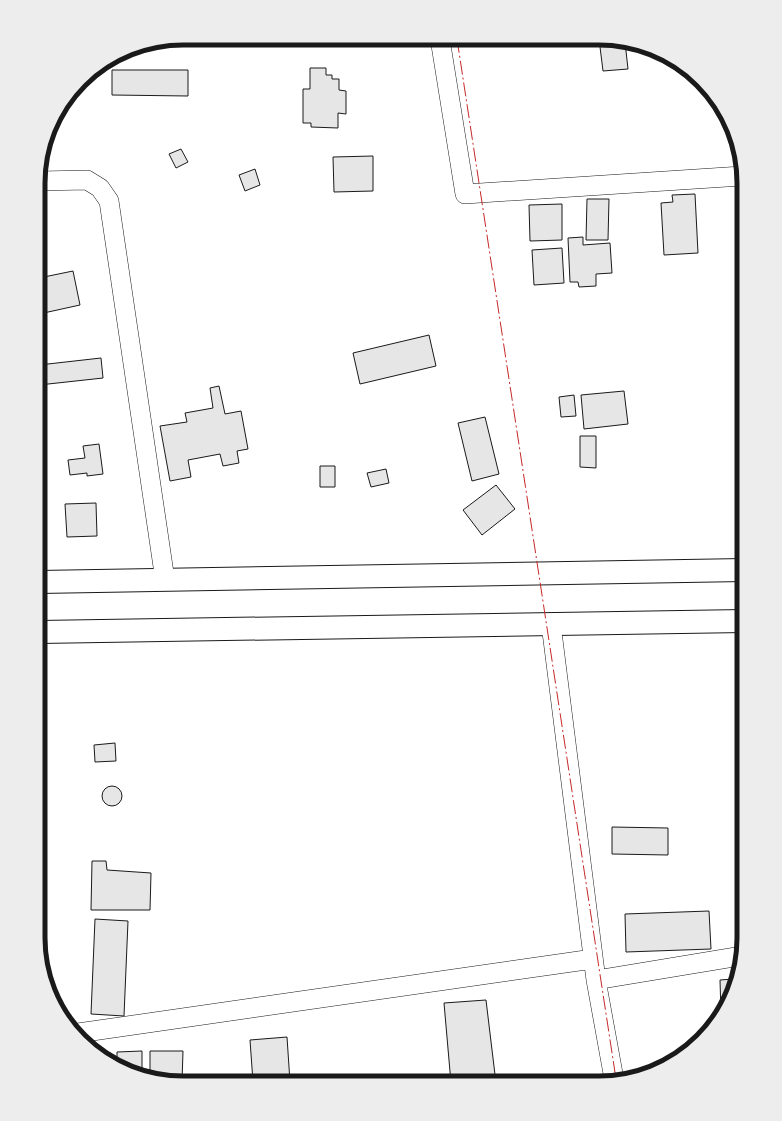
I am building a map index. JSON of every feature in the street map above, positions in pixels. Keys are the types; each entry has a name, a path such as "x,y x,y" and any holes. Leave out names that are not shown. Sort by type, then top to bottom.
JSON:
{"highway":[{"path":"45,582 737,570"},
{"path":"45,632 737,621"}],"street":[{"path":"441,45 465,194 737,176"},
{"path":"45,181 87,180 100,188 108,201 165,580"},
{"path":"551,624 593,959 613,1075"},
{"path":"596,980 735,957"},
{"path":"83,1032 593,959"}],"building":[{"path":"600,45 626,48 628,69 603,71"},
{"path":"310,68 326,68 326,75 332,75 332,79 339,79 339,90 346,91 346,114 338,113 338,128 311,127 311,123 303,123 303,89 310,89"},
{"path":"112,70 188,70 188,96 112,95"},
{"path":"181,149 188,162 176,168 169,154"},
{"path":"373,156 373,191 334,192 333,157"},
{"path":"255,169 260,185 245,191 239,175"},
{"path":"695,194 698,253 664,255 661,203 673,202 672,195"},
{"path":"587,199 609,199 608,240 586,240"},
{"path":"562,204 562,240 530,241 529,205"},
{"path":"583,237 583,245 610,243 612,273 596,274 596,286 579,287 578,282 570,282 568,238"},
{"path":"562,248 564,283 534,285 532,250"},
{"path":"73,271 80,305 45,313 45,277"},
{"path":"429,335 436,366 360,384 353,353"},
{"path":"101,358 103,378 45,384 45,364"},
{"path":"219,386 225,414 241,411 248,449 237,451 239,463 223,466 220,454 188,460 191,477 170,481 160,426 187,422 185,413 213,408 210,388"},
{"path":"624,391 628,424 584,429 581,395"},
{"path":"574,395 576,416 561,417 559,397"},
{"path":"485,417 499,474 472,481 458,423"},
{"path":"580,436 596,436 596,468 580,467"},
{"path":"99,444 103,474 87,476 87,473 70,475 68,460 85,458 83,446"},
{"path":"320,466 335,466 335,487 320,487"},
{"path":"386,469 389,483 371,487 367,473"},
{"path":"496,485 515,509 482,535 463,510"},
{"path":"96,503 97,536 67,537 65,504"},
{"path":"115,743 116,761 95,762 94,745"},
{"path":"112,786 119,789 122,796 119,803 112,806 105,803 102,796 105,789"},
{"path":"612,827 668,828 668,855 612,854"},
{"path":"92,861 106,861 107,870 151,873 150,910 91,910"},
{"path":"709,911 711,949 626,952 625,914"},
{"path":"95,919 128,921 124,1016 91,1014"},
{"path":"731,979 721,1003 720,980"},
{"path":"486,1000 495,1076 450,1076 444,1003"},
{"path":"287,1037 290,1076 253,1076 250,1040"},
{"path":"142,1051 142,1069 117,1058 117,1052"},
{"path":"150,1051 183,1051 182,1076 165,1075 150,1071"}],"power":[{"path":"458,45 615,1075"}]}
